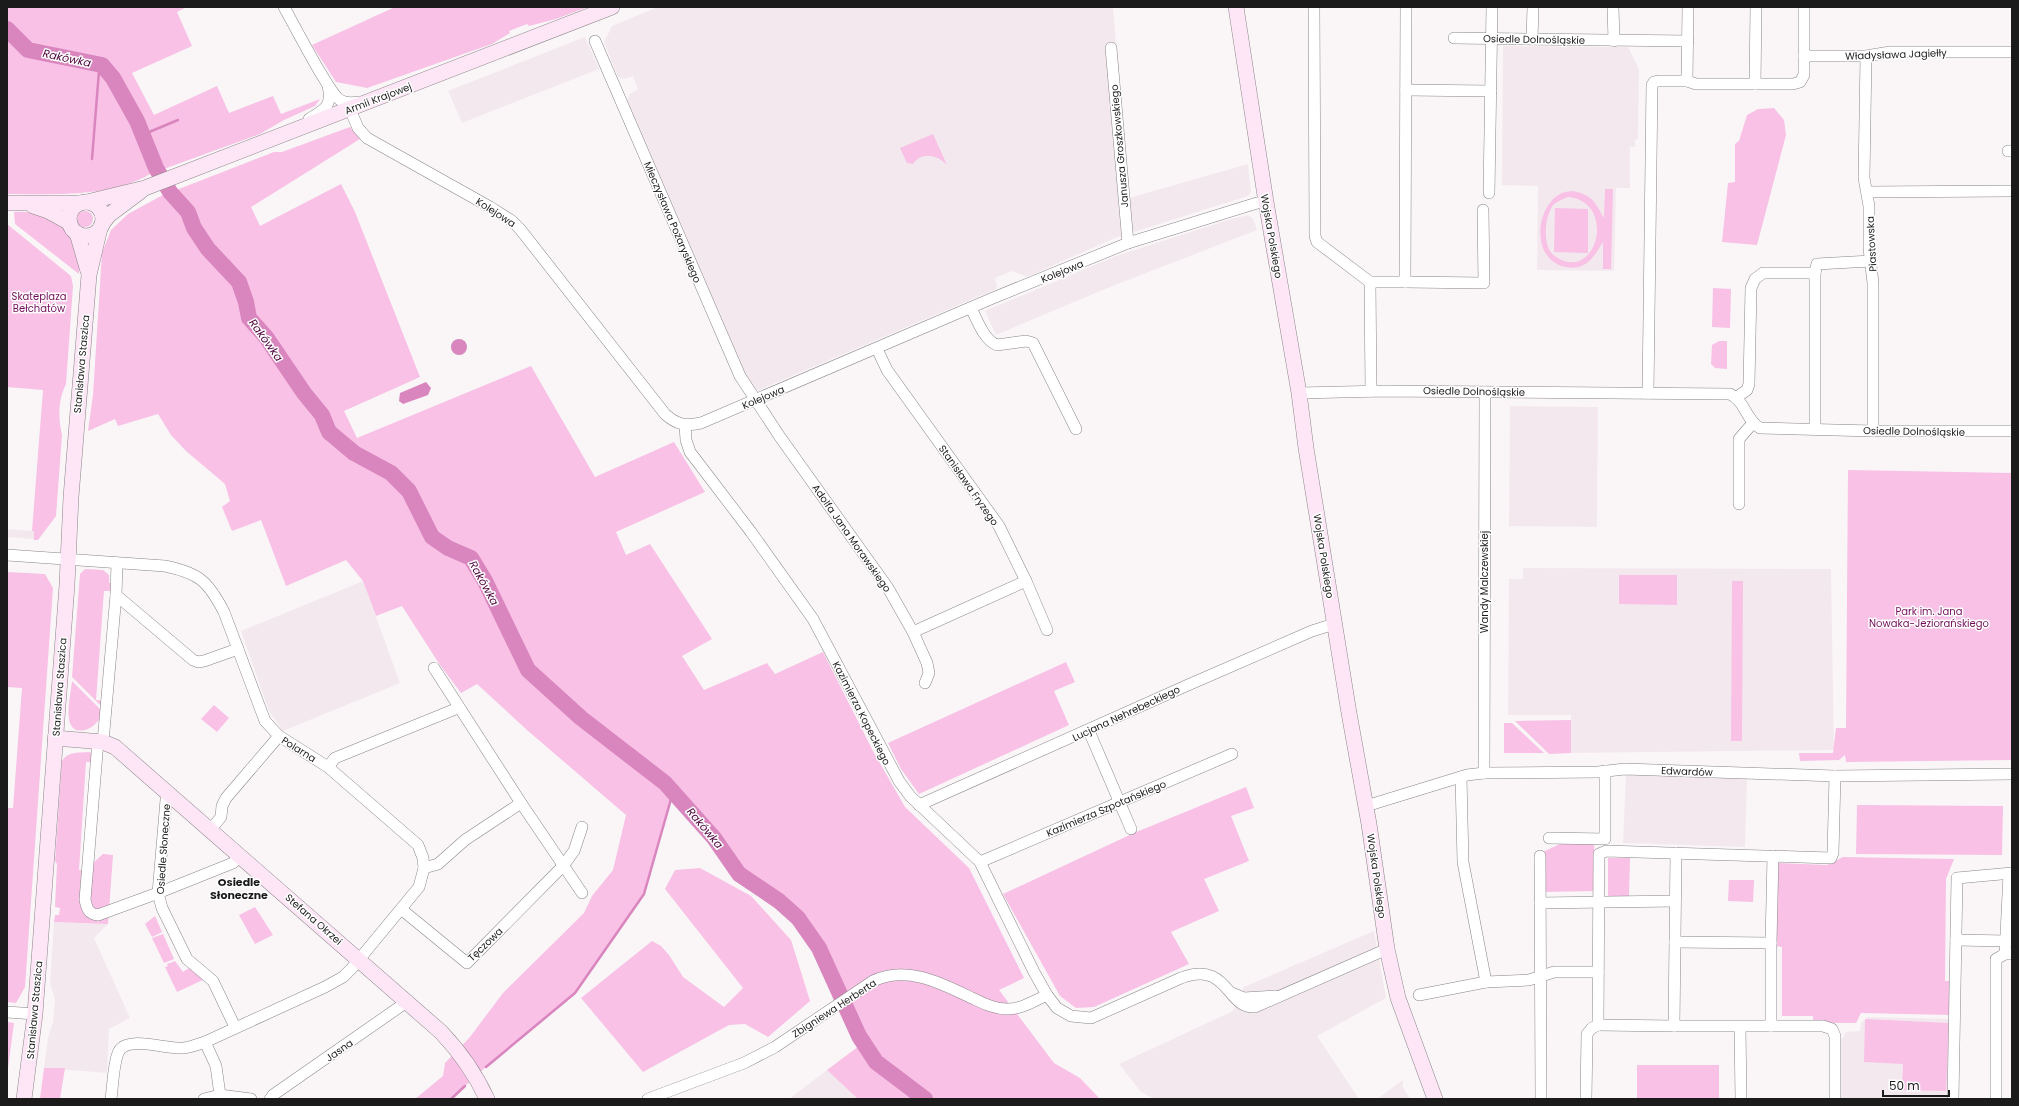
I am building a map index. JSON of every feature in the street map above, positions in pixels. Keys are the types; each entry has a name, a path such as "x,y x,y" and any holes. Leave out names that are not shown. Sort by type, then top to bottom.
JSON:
{"street":[{"path":"284,7 328,84 339,100 346,103 367,102"},
{"name":"Armii Krajowej","path":"10,203 83,202 151,186 612,7"},
{"name":"Wojska Polskiego","path":"1236,7 1266,202 1299,393 1334,624 1366,806 1388,949 1398,998 1435,1099"},
{"path":"1314,7 1315,236 1317,242 1370,282 1484,283 1484,210"},
{"path":"1405,282 1406,7"},
{"path":"1489,193 1492,7"},
{"path":"1532,39 1533,7"},
{"path":"1613,7 1614,41"},
{"path":"1687,81 1688,7"},
{"path":"1755,84 1756,7"},
{"path":"1648,393 1652,85 1654,82 1658,81 1687,81 1696,84 1793,84 1800,82 1804,75 1804,7"},
{"name":"Osiedle Dolnośląskie","path":"1454,38 1688,41"},
{"name":"Mieczysława Pożaryskiego","path":"595,41 740,376 755,400"},
{"name":"Janusza Groszkowskiego","path":"1111,48 1128,243"},
{"name":"Władysława Jagiełły","path":"1804,56 1866,56 1890,52 2011,51"},
{"name":"Piastowska","path":"1866,56 1864,178 1867,192 1873,283 1873,431"},
{"path":"283,134 321,112 327,106 330,96 328,84"},
{"path":"1406,90 1491,91"},
{"path":"283,134 339,120 347,120 356,123 359,112 367,102"},
{"name":"Kolejowa","path":"350,109 362,134 367,138 490,207 516,225 546,260 665,414 671,420 685,425 701,423 1128,243 1257,203 1266,202"},
{"name":"Armii Krajowej","path":"102,226 109,215 151,186"},
{"path":"1867,192 2009,191"},
{"path":"10,203 37,207 82,235 92,235 102,226 103,216 99,208 83,202 70,213 73,228"},
{"name":"Stanisława Staszica","path":"24,1099 35,1014 68,560 71,489 89,275 102,226"},
{"name":"Stanisława Staszica","path":"73,228 89,275"},
{"path":"1815,429 1814,272 1817,264 1825,262 1871,261"},
{"path":"1739,504 1739,439 1752,424 1737,397 1747,390 1749,384 1751,288 1755,279 1763,273 1814,272"},
{"path":"1370,282 1370,391"},
{"path":"972,308 988,340 993,343 997,345 1026,341 1033,343 1076,429"},
{"name":"Stanisława Fryzego","path":"877,349 887,370 999,526 1048,630"},
{"name":"Osiedle Dolnośląskie","path":"1299,393 1370,391 1648,393 1730,394 1737,397"},
{"name":"Wandy Malczewskiej","path":"1484,772 1485,392"},
{"name":"Adolfa Jana Morawskiego","path":"755,400 888,588 913,632 928,663 929,673 924,683"},
{"name":"Osiedle Dolnośląskie","path":"1752,424 1760,428 1873,431 2012,431"},
{"name":"Kazimierza Kopeckiego","path":"685,425 686,440 690,452 751,532 813,619 904,790 980,862 1047,995 1057,1008 1065,1013 1084,1018 1100,1015 1189,975 1202,975 1218,980 1232,993 1244,998 1278,996 1388,949"},
{"name":"Polarna","path":"7,555 165,566 186,570 199,577 216,595 224,612 265,721 279,736 328,767 418,845 423,858 424,868 419,887 343,977 234,1027 205,1042 185,1048 165,1048 133,1042 124,1045 118,1052 111,1099"},
{"path":"118,563 116,596 85,900 86,907 91,913 98,915 233,863 240,856"},
{"path":"913,632 1026,581"},
{"path":"116,596 193,660 204,661 238,649"},
{"name":"Lucjana Nehrebeckiego","path":"919,805 1089,731 1267,650 1312,631 1334,624"},
{"path":"434,668 458,708 582,893"},
{"path":"328,767 335,758 458,708"},
{"path":"1089,731 1131,829"},
{"path":"211,829 221,817 222,806 226,798 279,736"},
{"name":"Stefana Okrzei","path":"55,738 101,742 116,747 359,958 441,1032 460,1052 477,1078 487,1099"},
{"name":"Kazimierza Szpotańskiego","path":"980,862 1232,754"},
{"name":"Edwardów","path":"1366,806 1462,777 1484,772 1606,771 1625,769 1835,776 2012,774"},
{"path":"1549,838 1605,839 1606,771"},
{"path":"1598,1025 1598,857 1602,851 1831,858 1833,853 1835,776"},
{"path":"1462,777 1463,862 1486,982"},
{"name":"Osiedle Słoneczne","path":"172,795 166,800 158,893 162,908 187,959 213,981 234,1027"},
{"path":"424,868 438,864 465,840 521,803"},
{"name":"Tęczowa","path":"401,909 467,963 563,866 574,851 582,826"},
{"path":"1674,1026 1676,853"},
{"path":"1540,856 1541,1099"},
{"path":"1771,1026 1773,856"},
{"path":"1952,1099 1957,878 2010,873 2007,941 2009,954 1996,959 1996,1099"},
{"path":"1540,903 1675,901"},
{"path":"1956,940 2007,941"},
{"path":"1675,942 1771,943"},
{"path":"1419,995 1486,982 1529,980 1554,972 1598,972"},
{"name":"Zbigniewa Herberta","path":"648,1099 744,1063 775,1047 876,980 904,975 934,980 986,1005 1002,1009 1021,1007 1047,995"},
{"name":"Jasna","path":"270,1099 273,1095 408,1001"},
{"path":"7,1012 35,1014"},
{"path":"1586,1099 1587,1034 1592,1028 1598,1025 1823,1026 1832,1029 1835,1036 1835,1099"},
{"path":"1740,1026 1741,1099"},
{"path":"205,1042 216,1066 220,1095"},
{"path":"204,1099 220,1095 250,1099"}],"shaded area":[{"path":"658,7 1113,7 1129,198 1248,164 1251,192 1248,196 1115,238 1027,277 1012,271 995,278 997,285 996,289 757,391 743,375 627,100 630,94 638,89 633,76 625,79 618,77 604,42 612,26"},
{"path":"585,37 599,69 462,123 448,91"},
{"path":"1503,46 1628,47 1639,69 1638,139 1635,140 1635,147 1630,147 1630,188 1616,188 1614,271 1537,270 1538,186 1502,185"},
{"path":"1248,215 1253,219 1257,230 1105,289 996,335 985,311 1116,256 1231,219"},
{"path":"459,339 465,341 467,347 465,353 459,355 453,353 451,347 453,341"},
{"path":"426,382 431,388 428,395 403,404 399,401 400,393"},
{"path":"1510,406 1598,407 1597,527 1509,526"},
{"path":"7,529 34,531 34,539 7,537"},
{"path":"1523,568 1831,569 1834,750 1571,753 1571,715 1508,715 1509,579 1523,579"},
{"path":"363,581 400,683 283,731 269,711 241,631"},
{"path":"1626,774 1747,779 1745,847 1623,843"},
{"path":"54,922 108,924 94,938 130,1018 109,1029 107,1073 44,1068 48,1038 53,1022 55,1000 50,983"},
{"path":"1374,931 1386,998 1317,1036 1359,1099 1154,1099 1141,1092 1119,1064 1233,1011 1244,987"},
{"path":"1868,1017 1950,1019 1948,1099 1840,1099 1841,1041 1846,1032 1860,1031 1861,1023"},
{"path":"827,1070 858,1099 789,1099"},
{"path":"1403,1080 1403,1087 1410,1099 1377,1099"}],"green space":[{"path":"7,7 187,7 177,12 192,46 132,73 154,115 217,86 229,113 273,96 281,114 320,99 315,106 284,120 260,134 150,174 134,182 99,191 80,193 7,194"},
{"path":"395,7 588,7 556,19 529,26 527,24 509,31 510,33 492,44 367,88 336,82 312,45"},
{"path":"1774,108 1784,120 1786,135 1757,245 1722,242 1728,183 1735,182 1735,144 1739,141 1747,115 1758,109"},
{"path":"350,127 360,139 251,207 260,226 341,184 355,212 420,377 344,411 357,438 531,366 595,477 674,442 705,492 616,532 626,555 650,544 712,639 682,656 704,690 767,663 775,674 823,652 873,751 905,807 969,868 1024,978 999,990 1054,1063 1080,1078 1100,1099 858,1099 827,1070 863,1043 819,948 798,918 779,901 739,874 714,838 673,793 644,894 575,993 486,1067 451,1099 415,1099 443,1076 445,1063 470,1037 503,993 584,913 592,896 613,870 626,815 527,730 477,684 461,693 440,665 402,606 376,616 363,581 346,560 286,586 261,520 232,531 222,507 230,501 225,484 186,451 171,435 158,414 118,426 115,419 88,431 93,395 102,253 111,230 128,214 161,196 274,152 282,152"},
{"path":"933,134 947,165 939,159 930,156 921,157 913,164 907,163 900,148"},
{"path":"1605,189 1613,189 1611,269 1603,269 1603,242 1593,257 1585,265 1573,268 1566,267 1551,260 1543,248 1540,233 1543,217 1550,203 1560,194 1574,191 1590,198 1604,218","holes":["1568,197 1582,201 1591,210 1596,221 1597,233 1594,245 1588,255 1579,261 1568,262 1558,258 1550,251 1546,240 1547,220 1551,208 1559,201"]},
{"path":"1555,208 1588,209 1588,253 1554,252"},
{"path":"85,211 91,213 93,219 91,225 85,227 79,225 77,219 79,213"},
{"path":"14,212 29,212 42,215 53,219 63,226 70,235 75,246 79,274 15,224"},
{"name":"Skateplaza Bełchatów","path":"7,224 71,276 73,286 66,384 60,403 62,435 56,516 38,540 34,540 34,531 32,531 43,390 7,387"},
{"path":"1713,288 1731,289 1730,328 1712,327"},
{"path":"1719,341 1727,341 1727,369 1715,368 1711,364 1712,345"},
{"name":"Park im. Jana Nowaka-Jeziorańskiego","path":"1848,470 2012,473 2012,760 1846,762 1845,755 1839,760 1800,761 1799,753 1833,753 1836,728 1846,728"},
{"path":"85,569 103,570 109,575 109,583 112,583 112,591 104,591 96,700 104,701 103,708 72,677 80,574"},
{"path":"7,572 45,574 53,588 25,987 16,1003 7,1002 7,808 13,808 22,688 7,687"},
{"path":"1619,575 1677,575 1677,605 1619,604"},
{"path":"1732,581 1743,581 1742,741 1731,741"},
{"path":"1066,662 1075,682 1054,691 1069,725 919,794 901,769 888,743"},
{"path":"72,681 102,711 97,723 86,730 80,731 75,729 71,726 69,719"},
{"path":"214,705 229,718 217,732 201,719"},
{"path":"1571,720 1571,753 1549,754 1515,721"},
{"path":"1504,723 1512,723 1544,753 1504,753"},
{"path":"90,752 93,755 92,762 86,762 79,870 84,871 103,854 113,855 108,924 54,922 55,915 59,915 60,908 55,907 57,864 55,861 62,761 71,754"},
{"path":"1246,787 1254,808 1231,816 1249,861 1204,879 1219,911 1171,932 1189,964 1094,1007 1076,1008 1060,996 1003,894 1134,833"},
{"path":"1857,805 2003,806 2002,855 1856,854"},
{"path":"1564,842 1594,842 1595,891 1543,892 1543,852"},
{"path":"1843,857 1954,859 1946,879 1945,981 1951,981 1950,1015 1861,1013 1856,1023 1813,1023 1813,1016 1782,1016 1782,947 1775,946 1776,863 1827,865"},
{"path":"1608,858 1630,858 1629,896 1608,896"},
{"path":"700,868 751,896 791,940 810,1001 768,1037 745,1024 729,1025 643,1072 581,998 652,941 661,946 669,955 683,977 724,1007 743,988 665,889 675,870"},
{"path":"1729,880 1754,880 1753,902 1728,901"},
{"path":"255,907 273,935 255,944 239,915"},
{"path":"155,916 162,932 152,937 145,924"},
{"path":"163,934 174,959 164,963 152,938"},
{"path":"175,961 183,972 189,968 205,979 177,992 165,967 168,966 167,964"},
{"path":"1865,1019 1949,1023 1946,1091 1902,1090 1903,1064 1864,1062"},
{"path":"8,1022 14,1023 7,1076 7,1024"},
{"path":"1637,1065 1719,1065 1719,1099 1637,1099"},
{"path":"44,1068 65,1068 60,1099 40,1099"}],"waterway":[{"name":"Rakówka","path":"7,29 28,50 102,65 113,78 137,121 156,168 170,192 188,212 194,228 208,249 239,282 246,302 249,318 266,337 304,393 322,415 329,432 354,453 391,473 409,491 432,537 448,548 471,558 485,581 528,670 581,718 665,783 714,838 739,874 779,901 798,918 819,948 859,1036 876,1062 925,1099"},
{"path":"92,159 99,71 102,65"},
{"path":"142,135 178,120"},
{"path":"486,1067 575,993 644,894 673,792"},
{"path":"451,1099 465,1086"}],"district":[{"name":"Osiedle Słoneczne","path":"239,888"}]}
